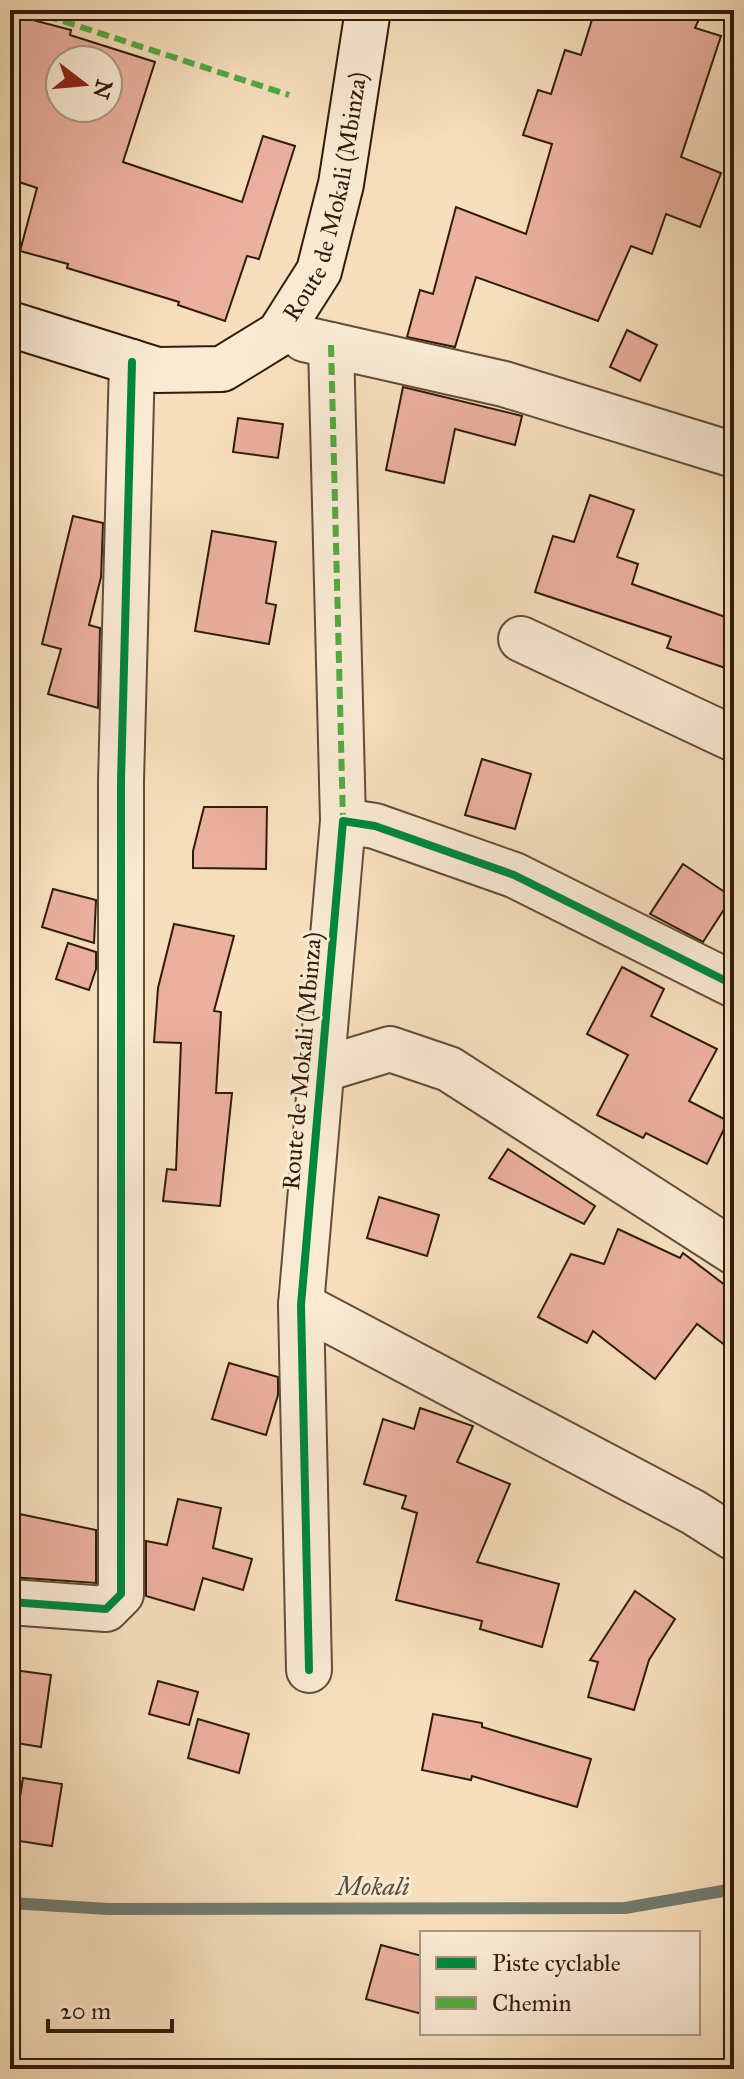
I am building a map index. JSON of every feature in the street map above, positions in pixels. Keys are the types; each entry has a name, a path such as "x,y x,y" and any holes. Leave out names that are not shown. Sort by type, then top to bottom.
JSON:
{"street":[{"name":"Route de Mokali (Mbinza)","path":"10,324 157,370 222,369 279,334 319,271 341,184 368,10"},
{"path":"279,334 504,384 734,455"},
{"name":"Route de Mokali (Mbinza)","path":"309,1670 301,1305 343,821 331,345"},
{"path":"10,1602 106,1609 121,1594 121,781 132,362"},
{"path":"521,639 734,739"},
{"path":"343,821 375,826 514,875 734,985"},
{"path":"321,1070 390,1049 449,1069 734,1252"},
{"path":"301,1305 693,1512 734,1538"}],"building":[{"path":"595,10 703,10 695,28 721,36 681,157 721,173 700,227 666,214 652,254 631,246 598,321 476,277 455,347 407,337 420,290 433,294 456,207 526,234 552,144 523,135 538,90 551,94 565,50 581,55"},
{"path":"10,14 71,30 70,35 98,44 44,44 44,124 124,124 124,52 155,62 123,162 242,202 263,136 295,146 259,259 247,256 225,321 178,305 179,302 67,268 68,264 20,251 37,188 10,179"},
{"path":"627,330 657,345 640,381 610,367"},
{"path":"403,387 522,416 515,445 455,429 444,483 386,470"},
{"path":"238,418 283,424 278,458 233,452"},
{"path":"590,495 634,510 617,557 638,564 632,584 734,620 734,671 667,648 671,637 535,592 553,536 574,542"},
{"path":"73,516 103,523 101,577 89,625 100,628 98,708 48,694 61,649 42,644"},
{"path":"212,531 276,542 266,603 276,605 269,644 195,631"},
{"path":"482,759 531,774 515,829 465,815"},
{"path":"204,807 267,807 266,869 193,868 193,851"},
{"path":"683,864 732,897 703,942 650,914"},
{"path":"53,889 96,900 94,943 42,927"},
{"path":"174,924 234,936 214,1011 221,1012 216,1093 232,1093 220,1206 163,1201 167,1169 176,1170 181,1043 154,1042 158,988"},
{"path":"68,943 96,952 96,969 89,990 56,979"},
{"path":"622,967 664,989 651,1016 717,1049 689,1101 728,1121 707,1164 646,1133 643,1138 597,1115 628,1055 587,1034"},
{"path":"508,1149 595,1206 584,1224 489,1178"},
{"path":"379,1197 439,1215 427,1256 367,1238"},
{"path":"618,1229 680,1258 683,1253 734,1292 734,1352 697,1324 655,1379 593,1331 587,1343 538,1317 571,1254 604,1264"},
{"path":"229,1363 278,1377 278,1395 266,1435 212,1419"},
{"path":"420,1408 473,1426 457,1462 510,1484 477,1562 559,1584 542,1647 480,1629 482,1621 396,1600 417,1513 402,1508 406,1496 364,1484 383,1419 414,1429"},
{"path":"178,1499 221,1508 213,1548 252,1559 243,1590 203,1578 194,1610 146,1596 146,1541 167,1545"},
{"path":"10,1512 96,1530 96,1583 10,1577"},
{"path":"635,1591 675,1619 649,1660 634,1710 588,1697 598,1662 590,1660"},
{"path":"14,1670 51,1675 41,1747 10,1742"},
{"path":"158,1681 198,1692 189,1725 149,1714"},
{"path":"433,1714 482,1723 482,1727 591,1759 577,1807 472,1776 471,1780 422,1770"},
{"path":"198,1719 249,1734 239,1773 188,1758"},
{"path":"23,1778 62,1784 52,1846 13,1840"},
{"path":"381,1945 420,1955 420,2013 366,1999"}],"waterway":[{"name":"Mokali","path":"10,1903 109,1909 625,1908 734,1889"}],"marked path":[{"path":"29,10 289,95"},
{"path":"331,345 343,821"}],"cycle path":[{"path":"10,1602 106,1609 121,1594 121,781 132,362"},
{"path":"309,1670 301,1305 343,821 375,826 514,875 734,985"}]}
